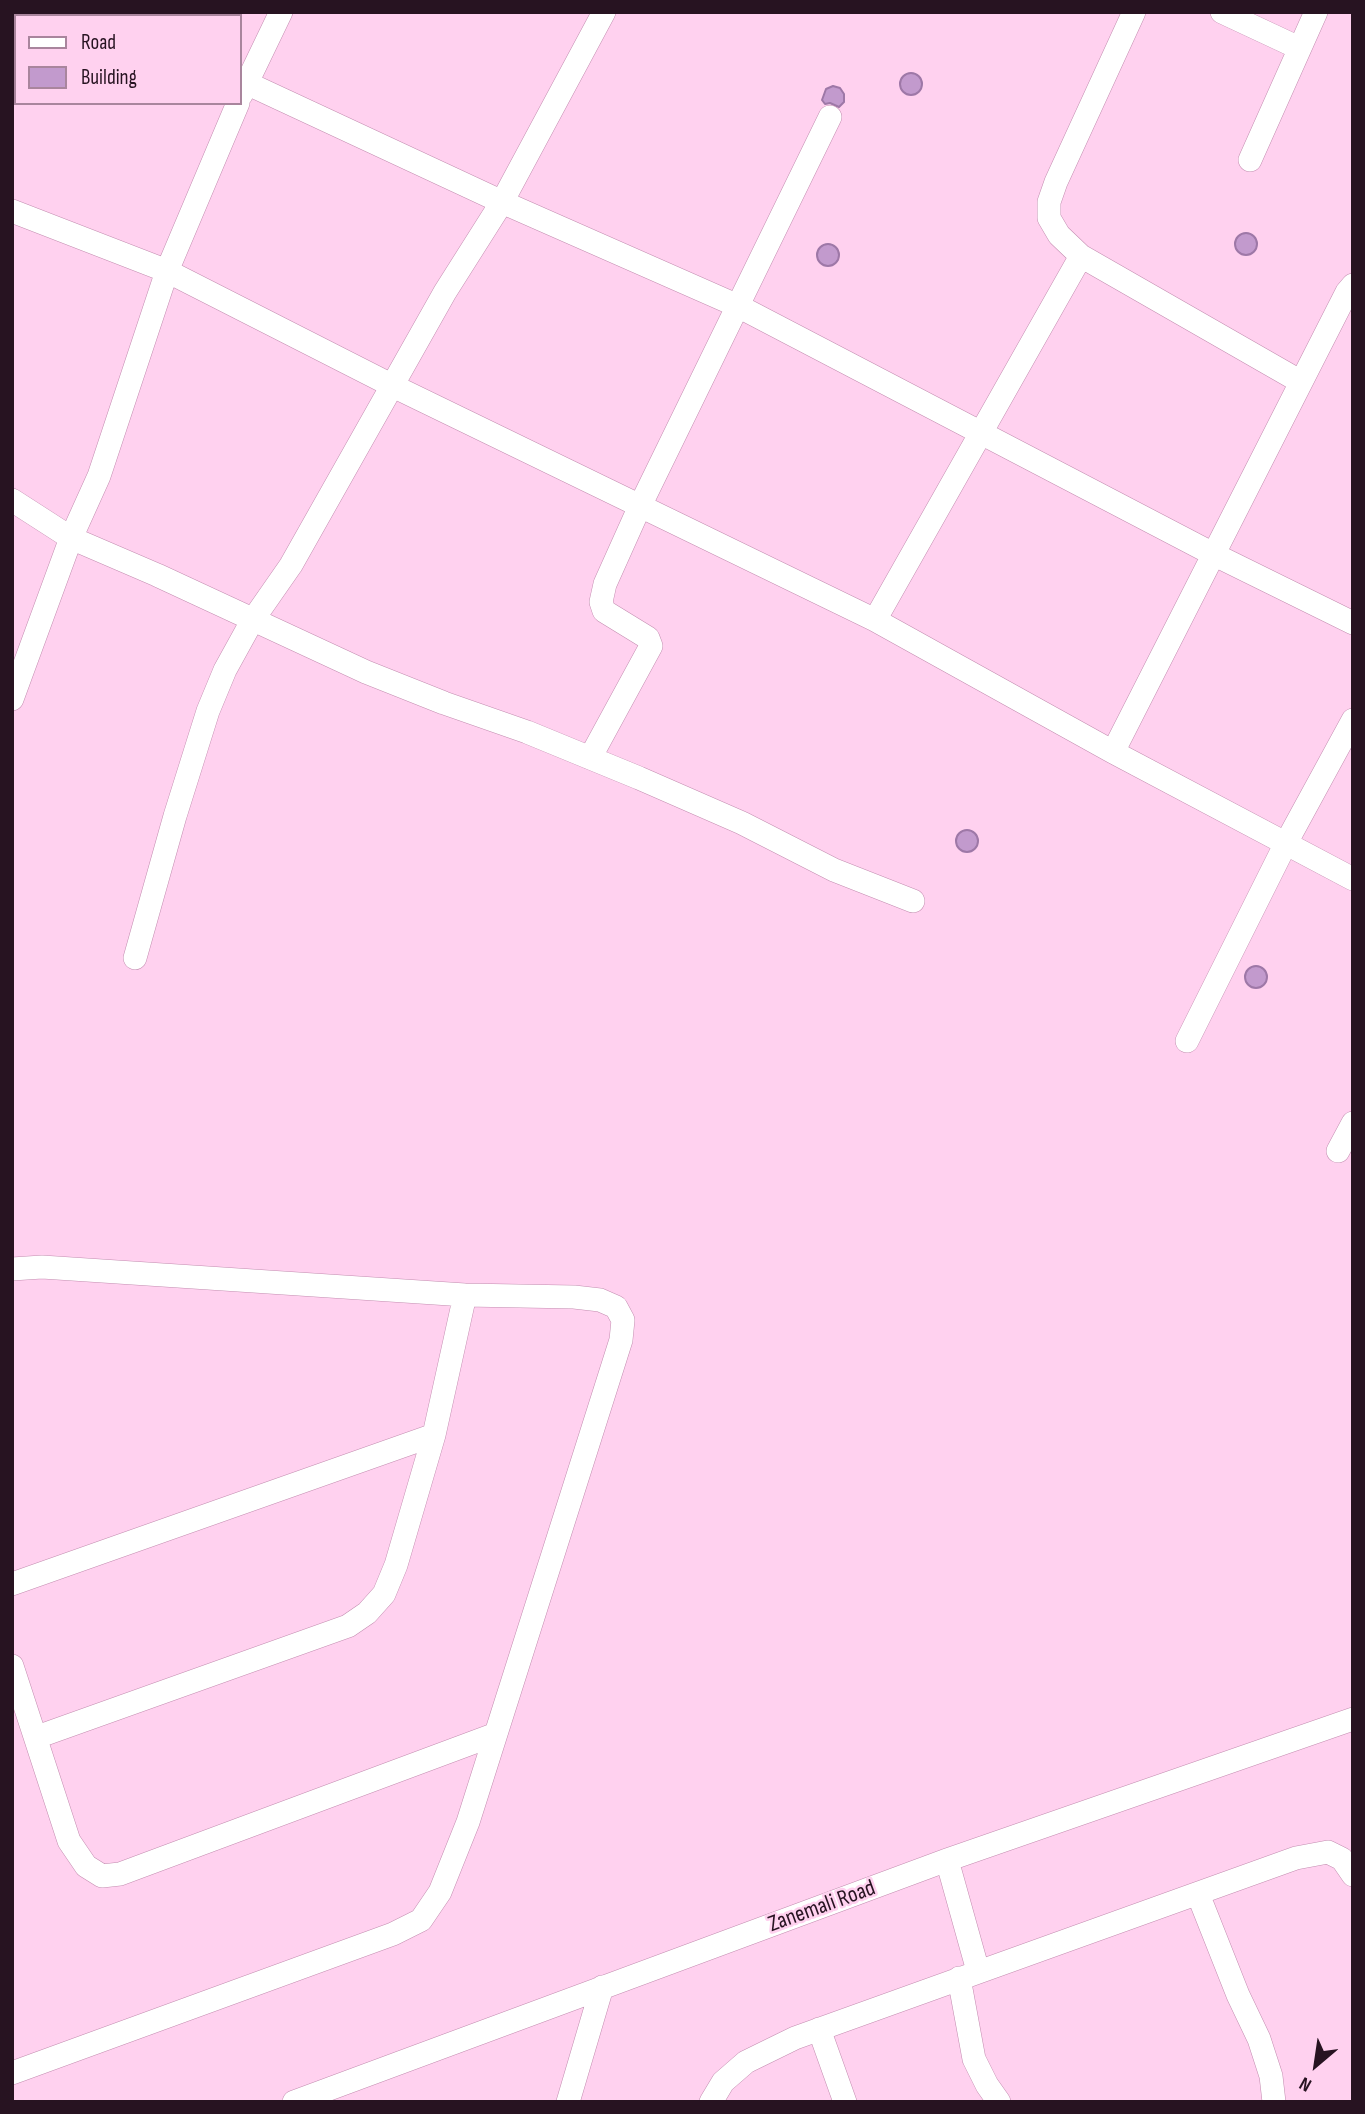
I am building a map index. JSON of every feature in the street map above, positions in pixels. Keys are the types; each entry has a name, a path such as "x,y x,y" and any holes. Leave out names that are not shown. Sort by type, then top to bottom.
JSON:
{"street":[{"path":"242,89 281,12"},
{"path":"135,958 175,816 208,711 225,670 252,621 291,565 445,292 502,202 604,12"},
{"path":"1134,12 1049,202 1049,218 1059,235 1081,256 1301,382"},
{"path":"1222,12 1299,48"},
{"path":"1250,160 1316,12"},
{"path":"242,91 738,306 1213,554 1353,622"},
{"path":"12,699 71,538 99,476 167,271 235,105"},
{"path":"590,758 651,646 648,638 604,611 601,602 605,584 640,506 830,117"},
{"path":"12,211 167,271 393,386 875,620 1113,752 1353,879"},
{"path":"875,620 1081,256"},
{"path":"1113,752 1347,292 1353,285"},
{"path":"12,500 71,538 366,672 590,758 742,823 834,870 913,901"},
{"path":"1186,1041 1286,843 1353,720"},
{"path":"1338,1151 1353,1123"},
{"path":"12,1269 42,1267 465,1295 600,1300 616,1307 623,1320 621,1340 468,1822 440,1892 421,1920 393,1934 12,2073"},
{"path":"27,1730 348,1626 367,1613 384,1594 396,1565 434,1435 465,1295"},
{"path":"12,1584 434,1435"},
{"path":"12,1666 27,1730 69,1841 86,1867 102,1876 120,1874 496,1734"},
{"name":"Zanemali Road","path":"294,2102 947,1860 1353,1719"},
{"path":"711,2102 723,2082 746,2062 795,2038 1198,1894 1314,1853 1328,1852 1342,1859 1353,1875"},
{"path":"947,1860 969,1975 974,2059 999,2102"},
{"path":"1198,1894 1238,1996 1259,2039 1270,2076 1274,2102"},
{"path":"568,2102 602,1987"},
{"path":"819,2029 845,2102"}],"building":[{"path":"911,73 919,76 922,84 919,92 911,95 903,92 900,84 903,76"},
{"path":"833,86 840,88 844,94 844,102 839,107 825,104 822,100 826,89"},
{"path":"1246,233 1254,236 1257,244 1254,252 1246,255 1238,252 1235,244 1238,236"},
{"path":"828,244 836,247 839,255 836,263 828,266 820,263 817,255 820,247"},
{"path":"967,830 975,833 978,841 975,849 967,852 959,849 956,841 959,833"},
{"path":"1256,966 1264,969 1267,977 1264,985 1256,988 1248,985 1245,977 1248,969"}]}
